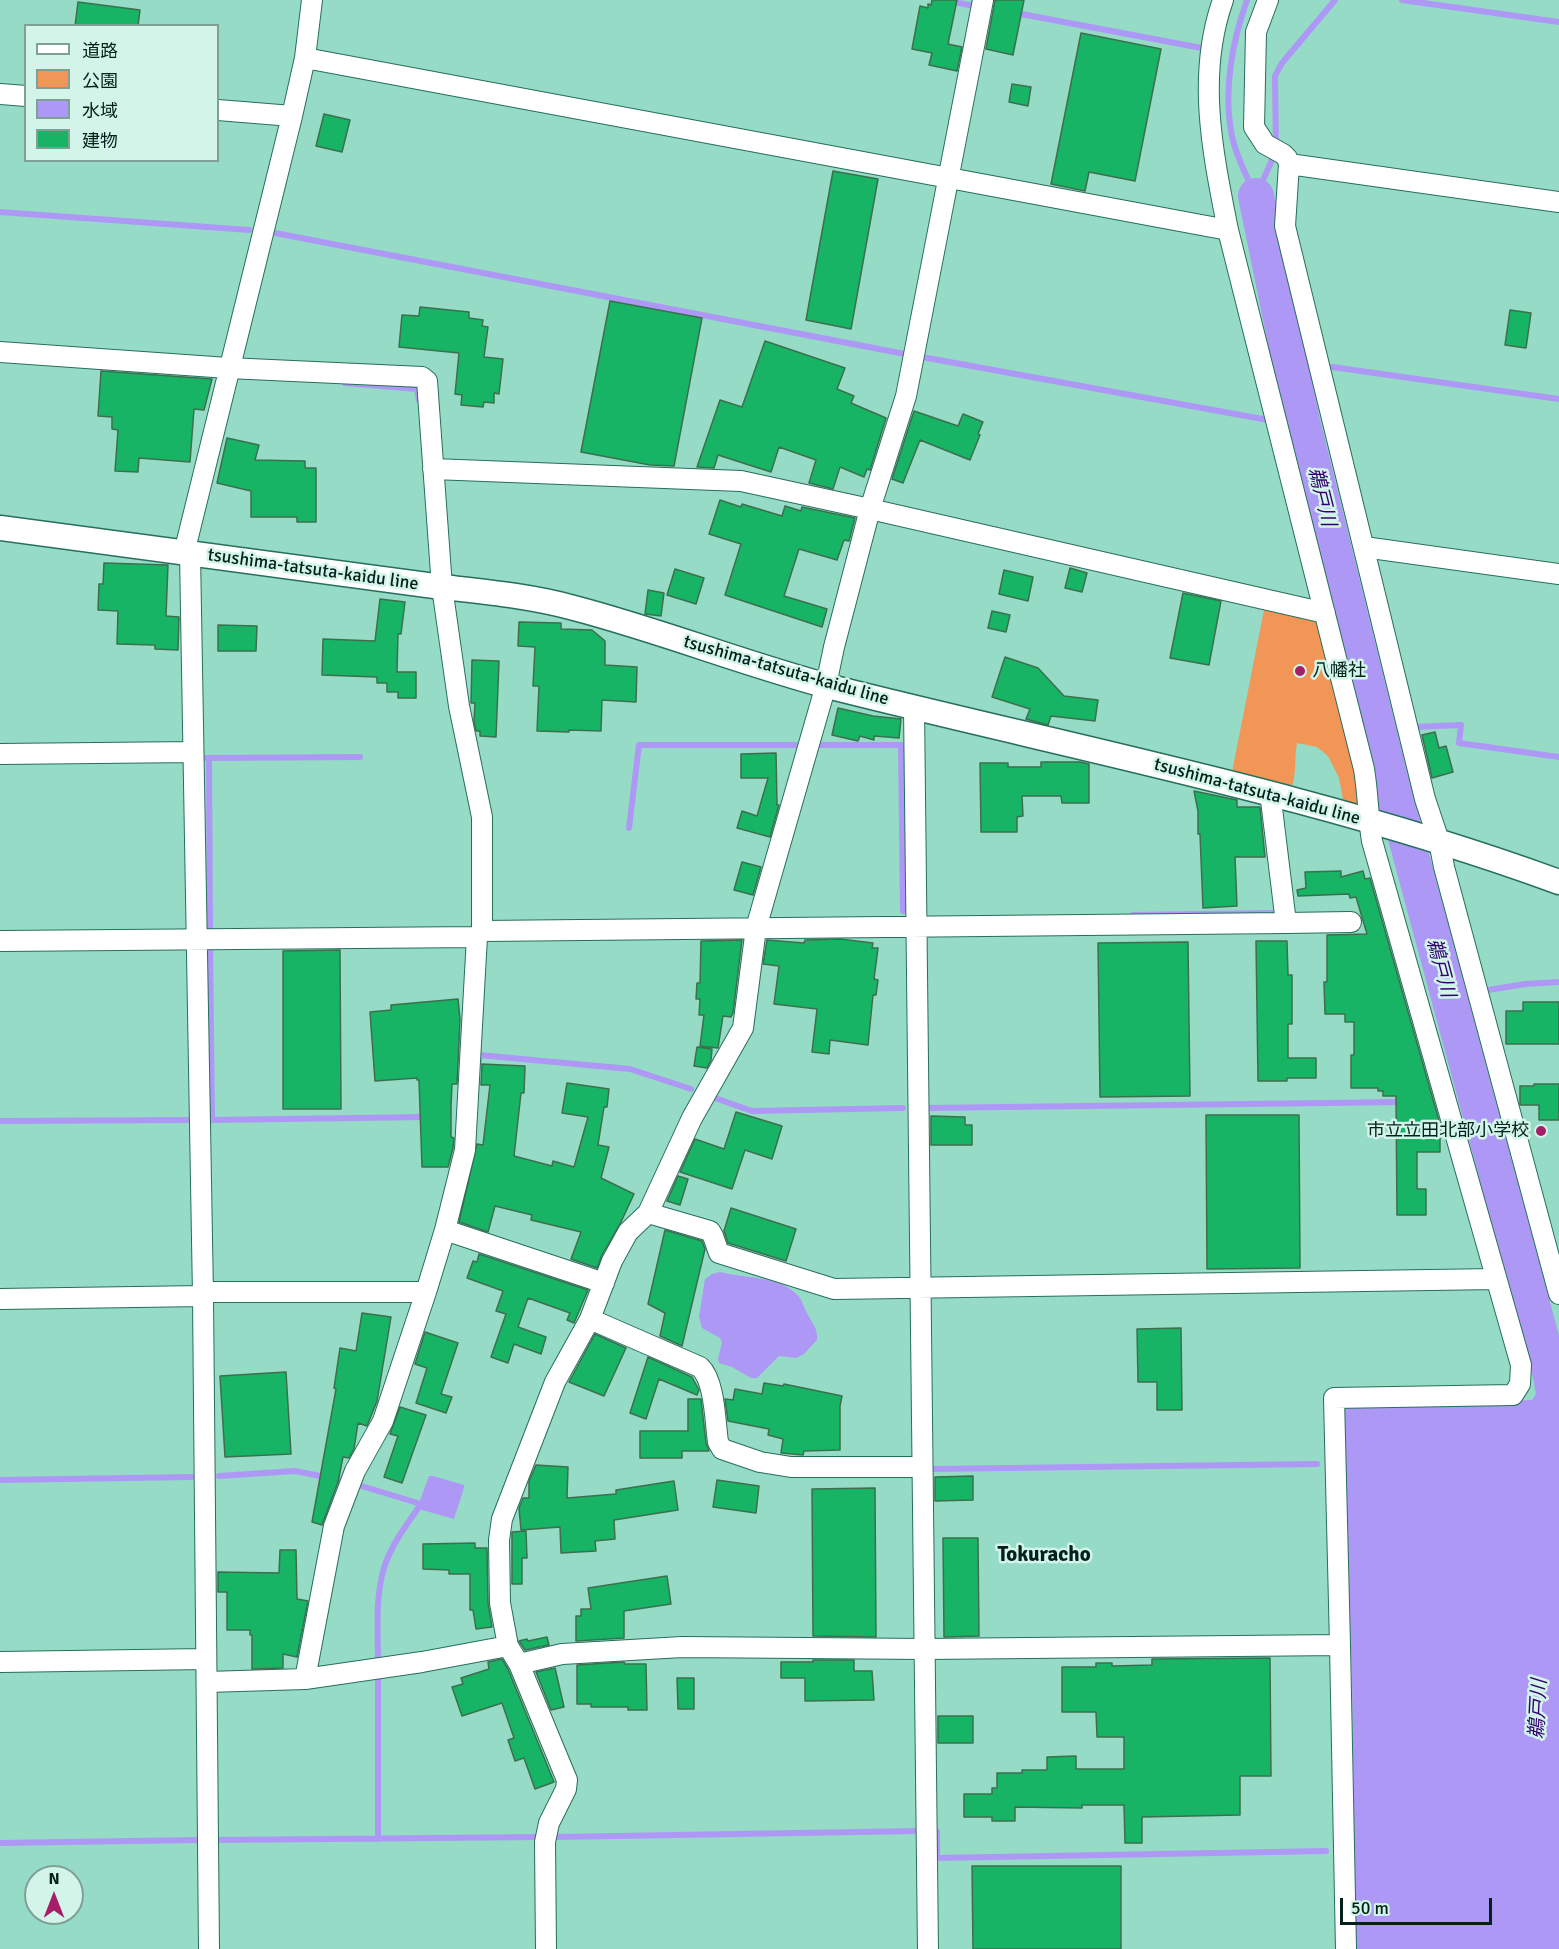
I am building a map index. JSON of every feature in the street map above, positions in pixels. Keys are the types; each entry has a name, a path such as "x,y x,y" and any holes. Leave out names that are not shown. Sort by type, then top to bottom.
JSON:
{"main road":[{"name":"tsushima-tatsuta-kaidu line","path":"0,528 512,595 574,608 826,685 1270,792 1487,855 1559,882"}],"street":[{"path":"209,1949 197,939 194,752 187,553 228,368 292,116 305,58 312,0"},
{"path":"546,1949 545,1842 549,1823 566,1788 567,1780 519,1664 508,1646 500,1603 499,1540 502,1519 555,1382 590,1319 612,1261 628,1232 648,1213 692,1118 743,1028 756,928 826,685 870,509 906,396 983,0"},
{"path":"1223,0 1214,36 1208,109 1211,146 1228,230 1364,769 1372,822 1372,841 1521,1365 1520,1384 1514,1395 1334,1398 1346,1949"},
{"path":"1268,0 1256,32 1254,127 1265,144 1286,159 1559,202"},
{"path":"305,58 1228,230"},
{"path":"0,94 24,96"},
{"path":"219,110 292,116"},
{"path":"1286,159 1285,226 1425,799 1439,841 1444,867 1559,1294"},
{"path":"0,352 228,368 422,377 427,381 442,587 459,706 482,818 480,934 465,1150 445,1230 383,1421 355,1471 334,1526 305,1679"},
{"path":"433,470 741,481 1325,614"},
{"path":"1364,547 1559,574"},
{"path":"914,707 928,1949"},
{"path":"0,754 194,752"},
{"path":"1270,792 1286,922"},
{"path":"0,941 756,928 1351,922"},
{"path":"648,1213 710,1231 719,1254 834,1289 1496,1279"},
{"path":"445,1230 604,1283"},
{"path":"0,1299 426,1292"},
{"path":"590,1319 700,1367 706,1373 711,1389 718,1442 722,1449 760,1462 791,1467 922,1467"},
{"path":"519,1664 562,1654 682,1647 925,1648 1340,1644"},
{"path":"207,1682 305,1679 422,1662 508,1646"},
{"path":"0,1662 206,1659"}],"green space":[{"path":"1264,610 1322,622 1360,771 1359,807 1347,804 1343,799 1339,778 1328,756 1317,747 1297,743 1291,788 1232,772"}],"water":[{"path":"720,1272 768,1280 796,1293 815,1327 817,1340 804,1354 796,1358 779,1356 757,1378 751,1378 732,1367 719,1363 722,1342 720,1338 702,1328 699,1317 705,1279"},
{"path":"1559,1374 1559,1949 1356,1949 1352,1681 1343,1409 1349,1405 1532,1400 1538,1391 1536,1376"},
{"path":"429,1476 464,1485 454,1519 419,1509"}],"building":[{"path":"932,0 957,0 948,44 962,47 957,71 929,65 932,53 912,49 920,6 928,8"},
{"path":"995,0 1024,0 1013,55 986,49"},
{"path":"78,2 140,10 138,24 75,24"},
{"path":"1081,33 1161,49 1135,181 1089,172 1085,191 1051,184"},
{"path":"1012,84 1031,87 1028,106 1009,102"},
{"path":"324,114 350,120 342,152 316,146"},
{"path":"833,171 878,179 851,329 806,320"},
{"path":"610,301 702,318 674,466 650,465 581,452"},
{"path":"420,307 469,312 469,318 483,320 482,326 488,327 484,357 503,359 499,394 494,393 494,403 484,402 483,407 461,405 462,395 455,394 459,353 399,347 402,315 419,316"},
{"path":"1510,310 1531,313 1526,348 1505,345"},
{"path":"765,341 845,368 837,389 854,396 851,403 886,418 870,470 867,469 864,477 840,467 833,489 809,483 816,460 779,447 771,472 718,455 714,468 697,467 720,400 742,407"},
{"path":"101,371 212,379 204,410 194,409 190,462 139,458 138,472 115,471 118,430 112,429 112,417 98,416"},
{"path":"914,411 958,426 963,414 983,422 970,460 920,440 903,483 892,479"},
{"path":"227,438 259,445 255,460 305,461 305,468 316,468 316,522 297,522 297,517 251,517 251,491 217,483"},
{"path":"720,500 782,516 785,506 801,511 802,507 855,518 849,541 844,540 837,560 799,549 784,596 827,609 822,627 725,595 741,544 709,534"},
{"path":"104,563 168,565 166,616 179,617 178,650 155,649 155,645 117,644 118,611 98,610 99,584 103,584"},
{"path":"1070,568 1087,573 1082,592 1065,588"},
{"path":"675,569 704,578 696,604 667,595"},
{"path":"1004,570 1033,577 1028,601 999,594"},
{"path":"648,590 664,593 661,616 645,614"},
{"path":"1183,593 1221,601 1209,665 1170,658"},
{"path":"380,599 405,602 401,634 398,634 397,672 416,672 416,698 398,698 398,692 387,692 387,683 377,683 377,677 322,675 323,639 375,641"},
{"path":"992,611 1010,615 1006,632 988,628"},
{"path":"519,622 561,623 561,629 592,630 605,641 605,665 637,667 636,702 602,700 601,731 537,731 539,686 533,686 535,647 518,646"},
{"path":"218,625 257,626 256,651 218,651"},
{"path":"1005,657 1038,668 1064,696 1098,700 1095,721 1051,716 1048,725 1026,719 1030,709 992,697"},
{"path":"472,660 499,661 496,737 480,736 480,731 476,731 475,703 471,703"},
{"path":"838,708 873,716 901,719 899,738 874,736 874,740 860,736 858,741 832,735"},
{"path":"1435,732 1439,748 1446,746 1453,772 1432,778 1422,735"},
{"path":"776,753 777,805 779,805 770,837 737,828 742,811 757,816 768,778 741,778 741,754"},
{"path":"1041,762 1089,764 1089,803 1062,803 1061,796 1022,796 1023,816 1017,817 1017,832 981,832 980,763 1008,763 1008,767 1041,767"},
{"path":"1194,791 1237,800 1237,807 1260,807 1265,857 1235,857 1237,906 1203,908 1200,834 1198,834 1198,811"},
{"path":"742,862 761,867 753,895 734,890"},
{"path":"1341,871 1341,877 1363,871 1365,879 1370,878 1440,1124 1440,1152 1417,1152 1417,1189 1426,1189 1426,1215 1397,1215 1396,1096 1383,1096 1383,1091 1378,1091 1378,1088 1351,1088 1354,1022 1345,1022 1345,1014 1325,1014 1324,982 1327,982 1327,935 1367,934 1356,897 1350,898 1349,894 1298,896 1297,890 1306,888 1305,872"},
{"path":"840,939 873,943 872,948 878,948 874,979 878,980 876,995 873,995 868,1045 830,1040 829,1054 812,1052 817,1009 774,1004 779,966 763,964 767,940 804,943 805,940"},
{"path":"742,940 733,1013 731,1017 723,1016 718,1048 700,1046 704,1015 699,1015 700,999 696,999 697,983 700,983 701,941"},
{"path":"1256,941 1287,941 1288,975 1292,975 1292,1024 1288,1024 1288,1058 1316,1058 1316,1078 1258,1081"},
{"path":"1188,942 1190,1096 1100,1097 1098,943"},
{"path":"340,950 341,1109 283,1109 283,951"},
{"path":"458,999 460,1019 457,1084 452,1084 451,1107 453,1148 448,1167 422,1167 419,1080 417,1078 375,1081 370,1012 391,1010 391,1005"},
{"path":"1523,1002 1559,1002 1559,1044 1506,1044 1506,1011 1523,1011"},
{"path":"697,1047 712,1049 711,1060 707,1068 694,1066"},
{"path":"482,1064 525,1066 524,1093 521,1093 514,1156 552,1166 553,1161 574,1167 588,1117 562,1113 567,1083 609,1089 598,1145 609,1147 601,1178 634,1194 597,1268 571,1259 581,1232 531,1220 532,1215 495,1206 488,1232 459,1222 477,1144 483,1145 490,1085 481,1085"},
{"path":"1534,1084 1559,1084 1559,1120 1539,1120 1539,1105 1520,1105 1520,1086 1534,1086"},
{"path":"736,1112 782,1126 772,1159 745,1150 732,1189 680,1172 695,1139 724,1149"},
{"path":"1206,1115 1299,1115 1300,1268 1207,1269"},
{"path":"931,1116 965,1117 965,1125 972,1125 972,1145 931,1145"},
{"path":"678,1176 688,1179 680,1205 667,1201"},
{"path":"731,1208 796,1229 786,1261 728,1243 724,1231"},
{"path":"665,1230 702,1241 705,1249 682,1346 660,1336 665,1313 648,1304"},
{"path":"479,1254 588,1290 574,1323 567,1320 570,1313 528,1298 518,1327 546,1337 541,1354 514,1344 508,1363 491,1357 506,1314 496,1311 503,1291 467,1278 473,1261 477,1262"},
{"path":"362,1313 391,1317 377,1401 367,1426 358,1423 354,1449 349,1458 343,1457 338,1482 322,1525 312,1522 336,1389 334,1388 340,1348 356,1351"},
{"path":"1181,1328 1182,1410 1157,1410 1157,1382 1138,1382 1137,1329"},
{"path":"425,1332 458,1343 441,1394 452,1397 446,1413 416,1403 427,1368 415,1364"},
{"path":"595,1334 626,1348 604,1396 569,1382"},
{"path":"648,1357 692,1377 699,1390 697,1395 659,1379 646,1419 630,1413"},
{"path":"286,1372 291,1454 225,1457 220,1376"},
{"path":"764,1383 783,1386 784,1384 842,1396 840,1450 804,1451 803,1455 781,1453 783,1439 768,1435 769,1429 728,1421 725,1399 733,1400 735,1389 762,1394"},
{"path":"688,1399 701,1399 709,1451 682,1451 682,1458 640,1458 640,1431 688,1431"},
{"path":"400,1407 426,1415 402,1483 384,1477 398,1436 390,1434"},
{"path":"536,1465 568,1467 567,1498 616,1494 616,1490 674,1481 678,1510 614,1520 615,1539 595,1541 596,1551 561,1553 560,1527 521,1530 519,1508 523,1498 529,1498 529,1481"},
{"path":"973,1476 973,1500 935,1501 935,1477"},
{"path":"717,1480 759,1486 756,1513 713,1507"},
{"path":"875,1488 876,1637 813,1636 812,1489"},
{"path":"526,1531 527,1558 522,1558 522,1584 512,1584 512,1532"},
{"path":"943,1538 978,1538 979,1636 944,1637"},
{"path":"475,1543 475,1548 487,1548 488,1603 492,1627 476,1629 473,1610 470,1610 470,1574 449,1574 449,1570 423,1569 423,1544"},
{"path":"280,1550 296,1550 297,1599 308,1601 297,1657 283,1654 283,1668 252,1669 252,1635 250,1635 250,1630 227,1630 227,1592 218,1592 218,1572 279,1573"},
{"path":"667,1576 671,1604 624,1611 624,1638 576,1641 576,1616 581,1616 581,1609 591,1609 588,1588"},
{"path":"547,1637 549,1645 525,1650 519,1641 527,1639 528,1641"},
{"path":"1270,1658 1271,1776 1240,1776 1240,1815 1142,1817 1142,1843 1125,1843 1124,1805 1082,1805 1082,1808 1015,1807 1015,1821 992,1821 992,1817 964,1817 964,1794 992,1794 992,1788 997,1788 997,1773 1047,1770 1047,1757 1076,1756 1076,1769 1124,1769 1124,1737 1097,1737 1096,1712 1062,1712 1062,1667 1096,1667 1096,1663 1112,1663 1112,1666 1152,1665 1152,1659"},
{"path":"502,1659 554,1782 535,1789 524,1758 515,1761 508,1740 514,1738 502,1703 462,1716 452,1687 463,1684 461,1678 489,1669 488,1662"},
{"path":"813,1660 854,1660 854,1671 872,1671 874,1700 805,1701 805,1678 781,1678 781,1662 813,1662"},
{"path":"624,1662 625,1664 646,1664 647,1710 577,1704 577,1665"},
{"path":"555,1668 564,1707 551,1710 536,1672"},
{"path":"677,1678 694,1678 694,1709 678,1709"},
{"path":"938,1716 973,1716 973,1743 938,1743"},
{"path":"972,1866 1121,1866 1121,1949 973,1949"}],"waterway":[{"path":"944,0 974,6"},
{"name":"鵜戸川","path":"1247,0 1233,50 1228,102 1234,144 1256,196"},
{"path":"1256,196 1276,151 1275,76 1282,63 1335,0"},
{"path":"1402,0 1559,22"},
{"path":"1016,13 1207,49"},
{"name":"鵜戸川","path":"1256,196 1302,421 1390,778 1551,1375 1556,1407 1555,1424"},
{"path":"0,212 249,230"},
{"path":"275,233 905,354"},
{"path":"922,357 1268,420"},
{"path":"1332,367 1559,399"},
{"path":"345,383 417,389 419,400"},
{"name":"鵜戸川","path":"1295,422 1302,421"},
{"path":"1334,617 1350,615"},
{"path":"1413,727 1461,725 1459,743 1559,757"},
{"path":"629,828 639,745 799,745"},
{"path":"818,745 901,745 903,911"},
{"path":"209,758 360,757"},
{"path":"206,758 209,758 210,929"},
{"path":"1133,915 1272,913"},
{"path":"210,946 212,1120 427,1117"},
{"path":"1488,990 1525,984 1559,982"},
{"path":"479,1062 479,1055 630,1069 691,1089"},
{"path":"715,1098 752,1111 903,1108"},
{"path":"1461,1101 1478,1101"},
{"path":"925,1108 1404,1102"},
{"path":"0,1121 187,1120"},
{"path":"931,1469 1317,1464"},
{"path":"219,1476 295,1471 345,1481"},
{"path":"0,1480 192,1477"},
{"path":"355,1484 421,1504 395,1543 381,1579 378,1603 378,1662"},
{"path":"378,1674 378,1839"},
{"path":"554,1837 919,1831"},
{"path":"937,1832 937,1858 1326,1851"},
{"path":"217,1840 540,1837"},
{"path":"0,1843 198,1840"}],"place":[{"name":"八幡社","path":"1300,671"},
{"name":"市立立田北部小学校","path":"1541,1131"}],"district":[{"name":"Tokuracho","path":"1044,1555"}]}
